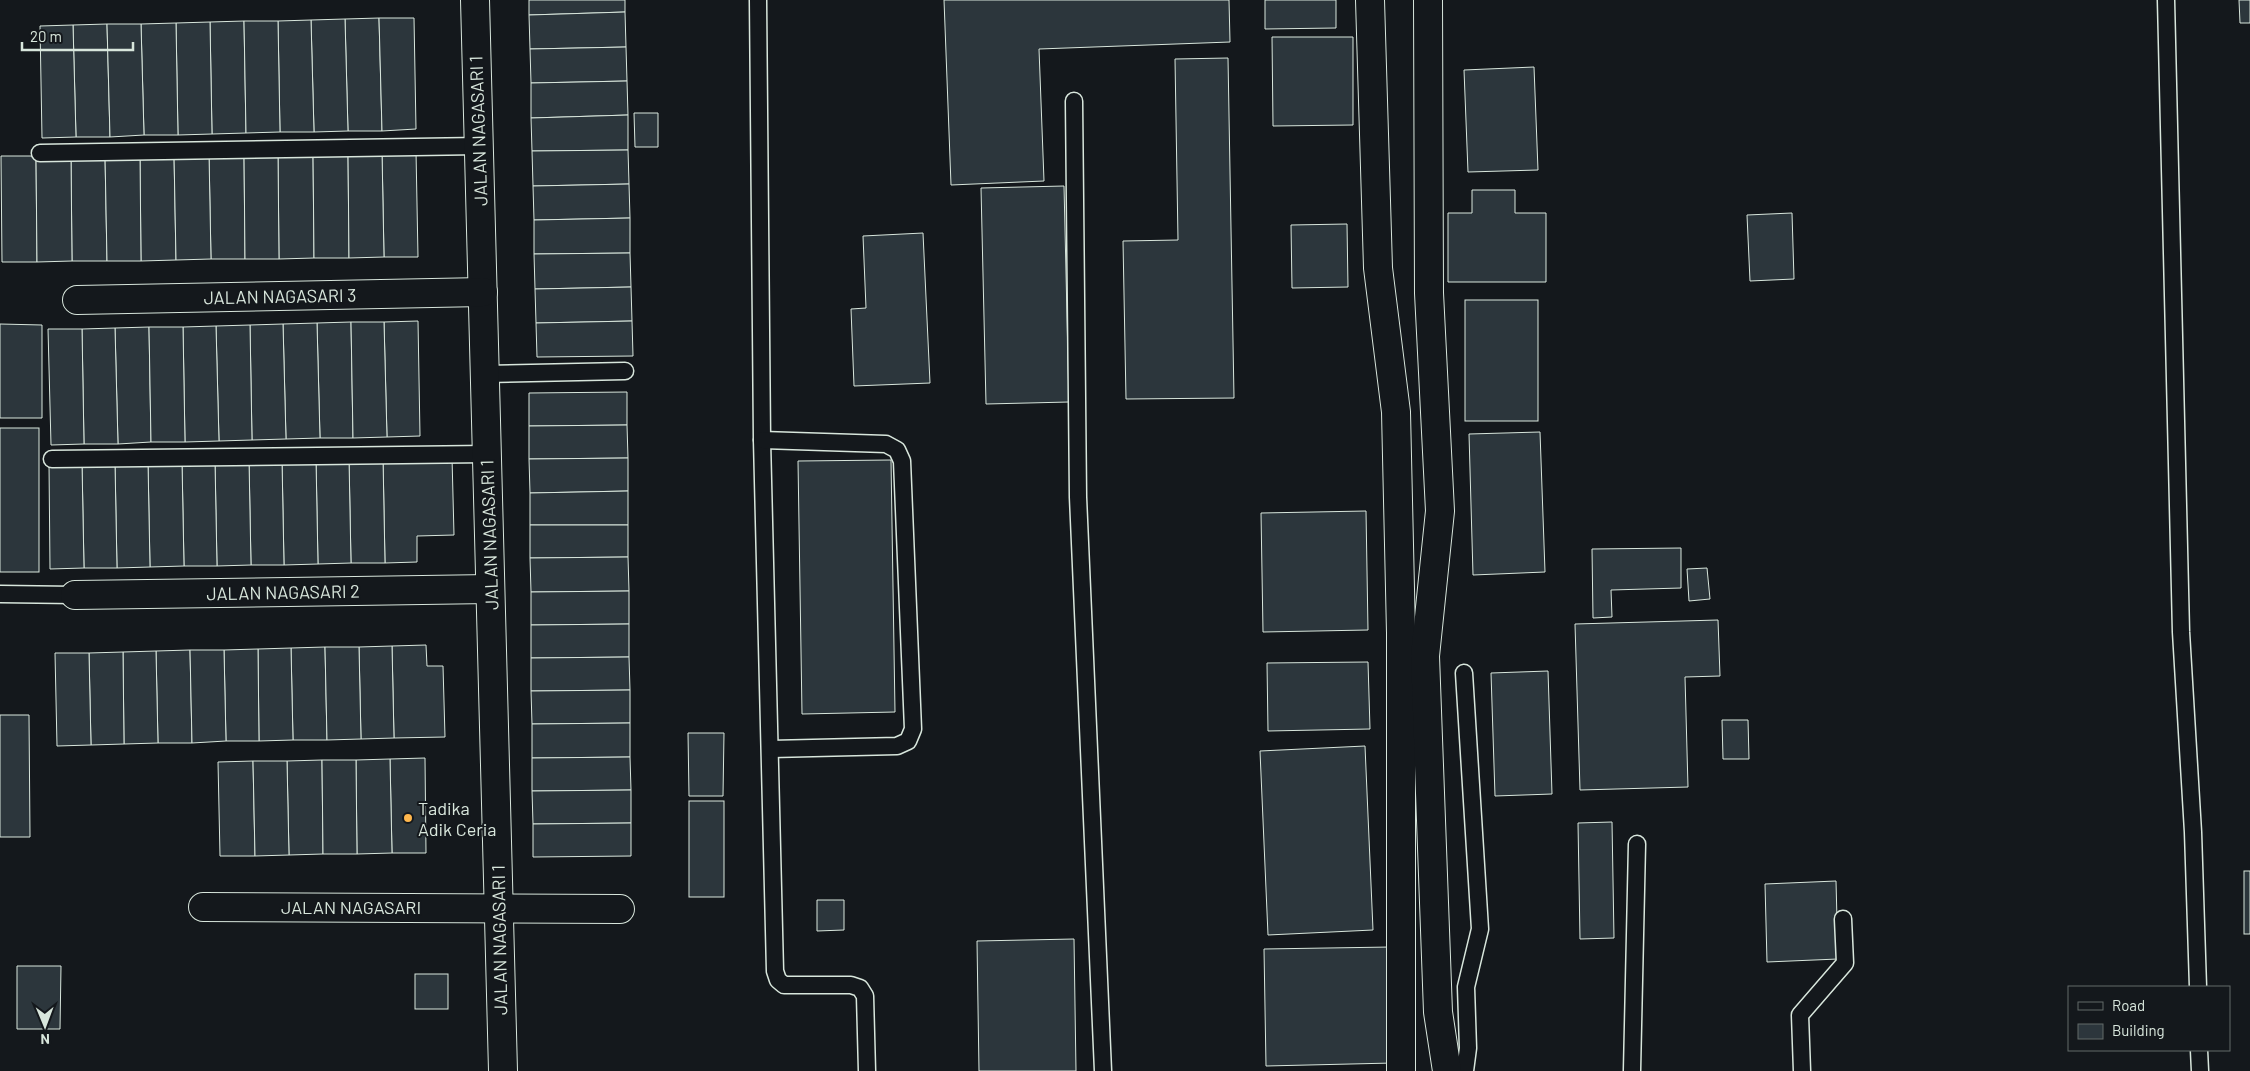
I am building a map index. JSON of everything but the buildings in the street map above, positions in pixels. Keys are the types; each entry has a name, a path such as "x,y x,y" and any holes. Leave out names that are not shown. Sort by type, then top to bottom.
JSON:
{"street":[{"name":"JALAN NAGASARI 1","path":"475,0 503,1071"},
{"path":"1370,0 1378,268 1396,412 1401,643 1401,1071"},
{"path":"1428,0 1429,293 1440,510 1425,656 1438,1012 1447,1071"},
{"name":"JALAN NAGASARI 3","path":"77,300 483,292"},
{"name":"JALAN NAGASARI 2","path":"75,595 490,589"},
{"name":"JALAN NAGASARI","path":"203,907 620,909"}],"lane":[{"path":"758,0 762,440 775,971 778,980 784,985 851,985 860,988 865,996 868,1071"},
{"path":"2166,0 2181,632 2193,832 2198,986"},
{"path":"1074,101 1078,497 1102,1071"},
{"path":"40,153 479,146"},
{"path":"485,374 625,371"},
{"path":"762,440 886,444 897,450 902,461 913,729 908,741 897,746 771,749"},
{"path":"52,459 487,454"},
{"path":"0,594 75,595"},
{"path":"1464,673 1480,929 1466,987 1468,1048 1465,1071"},
{"path":"1632,1071 1637,844"},
{"path":"1802,1071 1800,1015 1845,963 1844,919"},
{"path":"2199,1051 2200,1071"}],"place":[{"name":"Tadika Adik Ceria","path":"408,818"}]}
